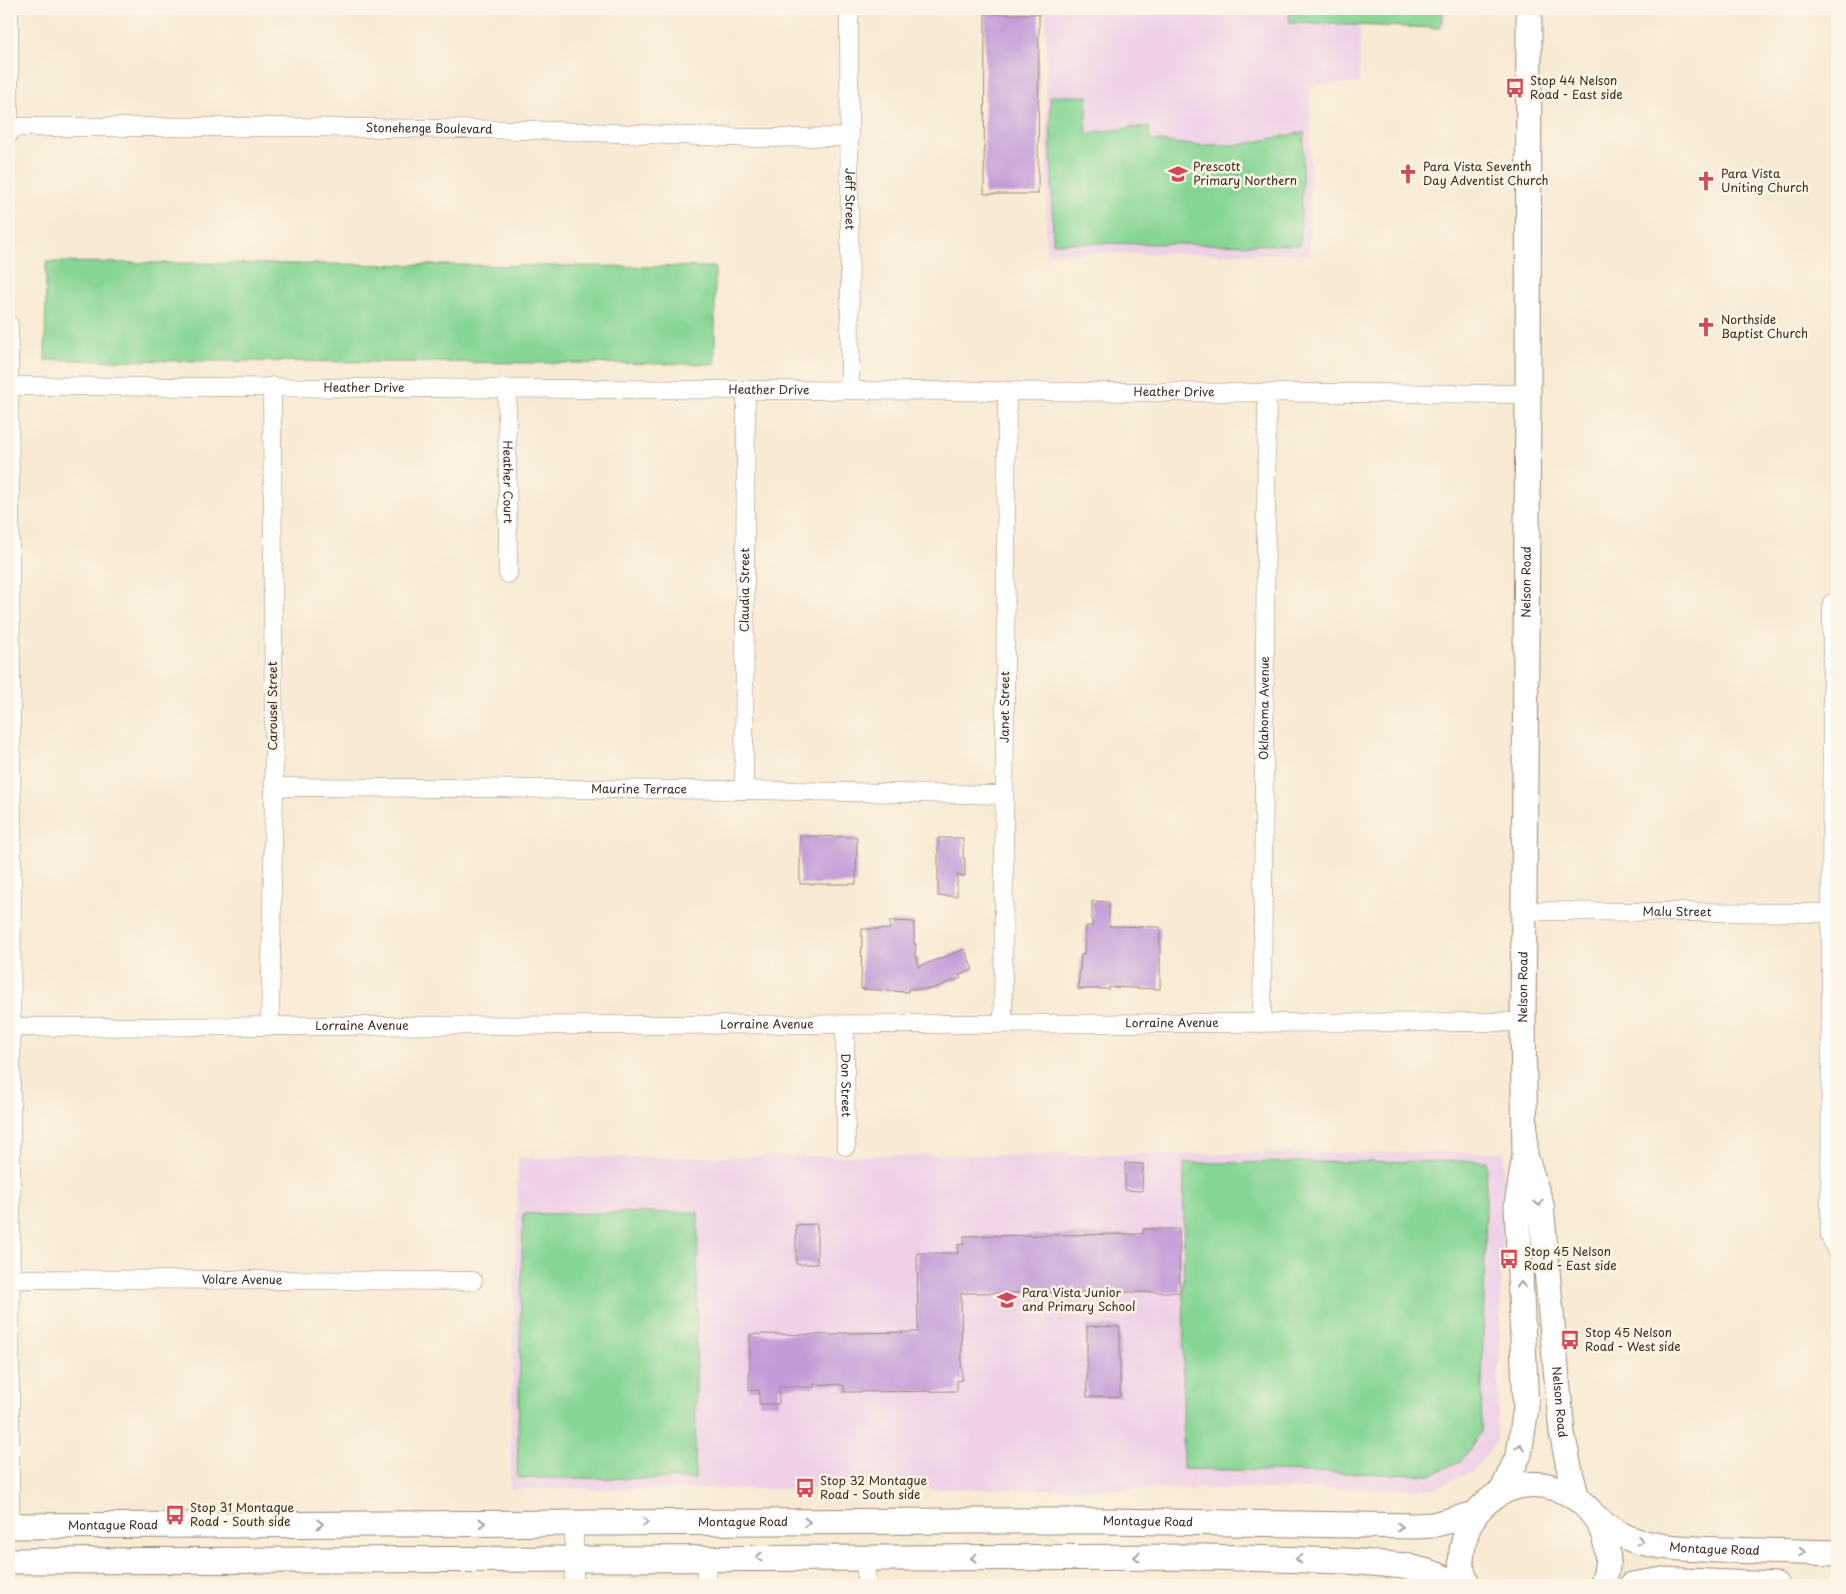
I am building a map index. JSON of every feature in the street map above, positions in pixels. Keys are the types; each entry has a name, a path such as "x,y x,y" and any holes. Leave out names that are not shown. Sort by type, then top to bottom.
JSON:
{"main road":[{"name":"Nelson Road","path":"1502,1492 1519,1454 1526,1408 1517,1205 1525,1156 1523,1022 1529,9"},
{"name":"Nelson Road","path":"1525,1156 1541,1205 1562,1433 1577,1498"},
{"path":"1468,1585 1463,1570 1462,1547 1467,1530 1476,1514 1492,1498 1502,1492 1521,1486 1541,1485 1560,1489 1577,1498 1597,1519 1604,1536 1607,1553 1606,1570 1602,1585"},
{"name":"Montague Road","path":"10,1526 1105,1521 1415,1526 1432,1525 1476,1514"},
{"name":"Montague Road","path":"1597,1519 1612,1530 1636,1541 1658,1545 1701,1549 1837,1553"},
{"path":"10,1526 10,1561 1206,1557 1348,1561 1420,1568 1459,1585"},
{"path":"1632,1585 1662,1580 1776,1585"}],"street":[{"path":"9,9 9,135"},
{"name":"Jeff Street","path":"849,9 850,389"},
{"name":"Stonehenge Boulevard","path":"9,127 285,127 531,130 753,138 850,137"},
{"path":"9,324 10,1526"},
{"name":"Heather Drive","path":"10,386 1528,394"},
{"name":"Carousel Street","path":"270,1025 274,787 272,386"},
{"name":"Heather Court","path":"507,388 508,574"},
{"name":"Claudia Street","path":"744,790 746,389"},
{"name":"Janet Street","path":"1003,1023 1006,391"},
{"name":"Oklahoma Avenue","path":"1262,1023 1266,393"},
{"path":"1832,603 1830,1236 1837,1252"},
{"name":"Maurine Terrace","path":"274,787 744,790 1004,795"},
{"name":"Malu Street","path":"1525,911 1830,913"},
{"name":"Lorraine Avenue","path":"11,1027 1523,1022"},
{"name":"Don Street","path":"845,1025 846,1146"},
{"name":"Volare Avenue","path":"11,1279 473,1281"},
{"path":"574,1523 574,1585"},
{"path":"706,1558 706,1585"},
{"path":"866,1558 866,1585"}],"shaded area":[{"name":"Prescott Primary Northern","path":"1046,9 1447,9 1444,29 1360,26 1359,83 1311,85 1309,254 1046,253"},
{"name":"Para Vista Junior and Primary School","path":"1504,1152 1497,1441 1474,1470 1433,1489 510,1489 518,1158"}],"green space":[{"path":"1289,9 1443,9 1440,28 1290,23"},
{"path":"1050,96 1088,96 1086,133 1149,126 1150,140 1193,145 1239,145 1304,132 1300,245 1053,243"},
{"path":"46,262 715,267 715,364 45,360"},
{"path":"1487,1161 1481,1432 1462,1460 1431,1475 1183,1469 1184,1163"},
{"path":"698,1212 695,1479 517,1478 523,1214"}],"building":[{"path":"985,14 1039,14 1038,194 984,194"},
{"path":"800,836 857,837 856,884 800,884"},
{"path":"938,838 963,838 965,876 957,876 957,896 938,896"},
{"path":"1092,901 1109,902 1109,926 1160,927 1160,989 1109,987 1109,989 1078,989 1081,955 1084,954 1086,926 1092,926"},
{"path":"890,921 914,922 915,958 918,958 918,967 965,949 973,970 959,975 961,978 931,989 908,989 908,992 861,989 862,929 890,929"},
{"path":"1125,1163 1143,1164 1142,1191 1125,1190"},
{"path":"817,1224 817,1264 796,1264 796,1225"},
{"path":"1143,1229 1179,1229 1180,1292 961,1293 962,1380 957,1381 957,1391 844,1392 844,1385 814,1384 814,1387 779,1387 779,1404 759,1404 759,1390 749,1390 750,1334 838,1335 838,1333 918,1332 917,1253 958,1253 958,1245 964,1244 964,1236 1143,1234"},
{"path":"1087,1326 1120,1327 1120,1397 1087,1397"}],"place":[{"name":"Stop 44 Nelson Road - East side","path":"1515,88"},
{"name":"Prescott Primary Northern","path":"1178,174"},
{"name":"Para Vista Seventh Day Adventist Church","path":"1408,174"},
{"name":"Para Vista Uniting Church","path":"1706,181"},
{"name":"Northside Baptist Church","path":"1706,327"},
{"name":"Stop 45 Nelson Road - East side","path":"1509,1259"},
{"name":"Para Vista Junior and Primary School","path":"1007,1300"},
{"name":"Stop 45 Nelson Road - West side","path":"1570,1340"},
{"name":"Stop 32 Montague Road - South side","path":"805,1488"},
{"name":"Stop 31 Montague Road - South side","path":"175,1515"}]}
